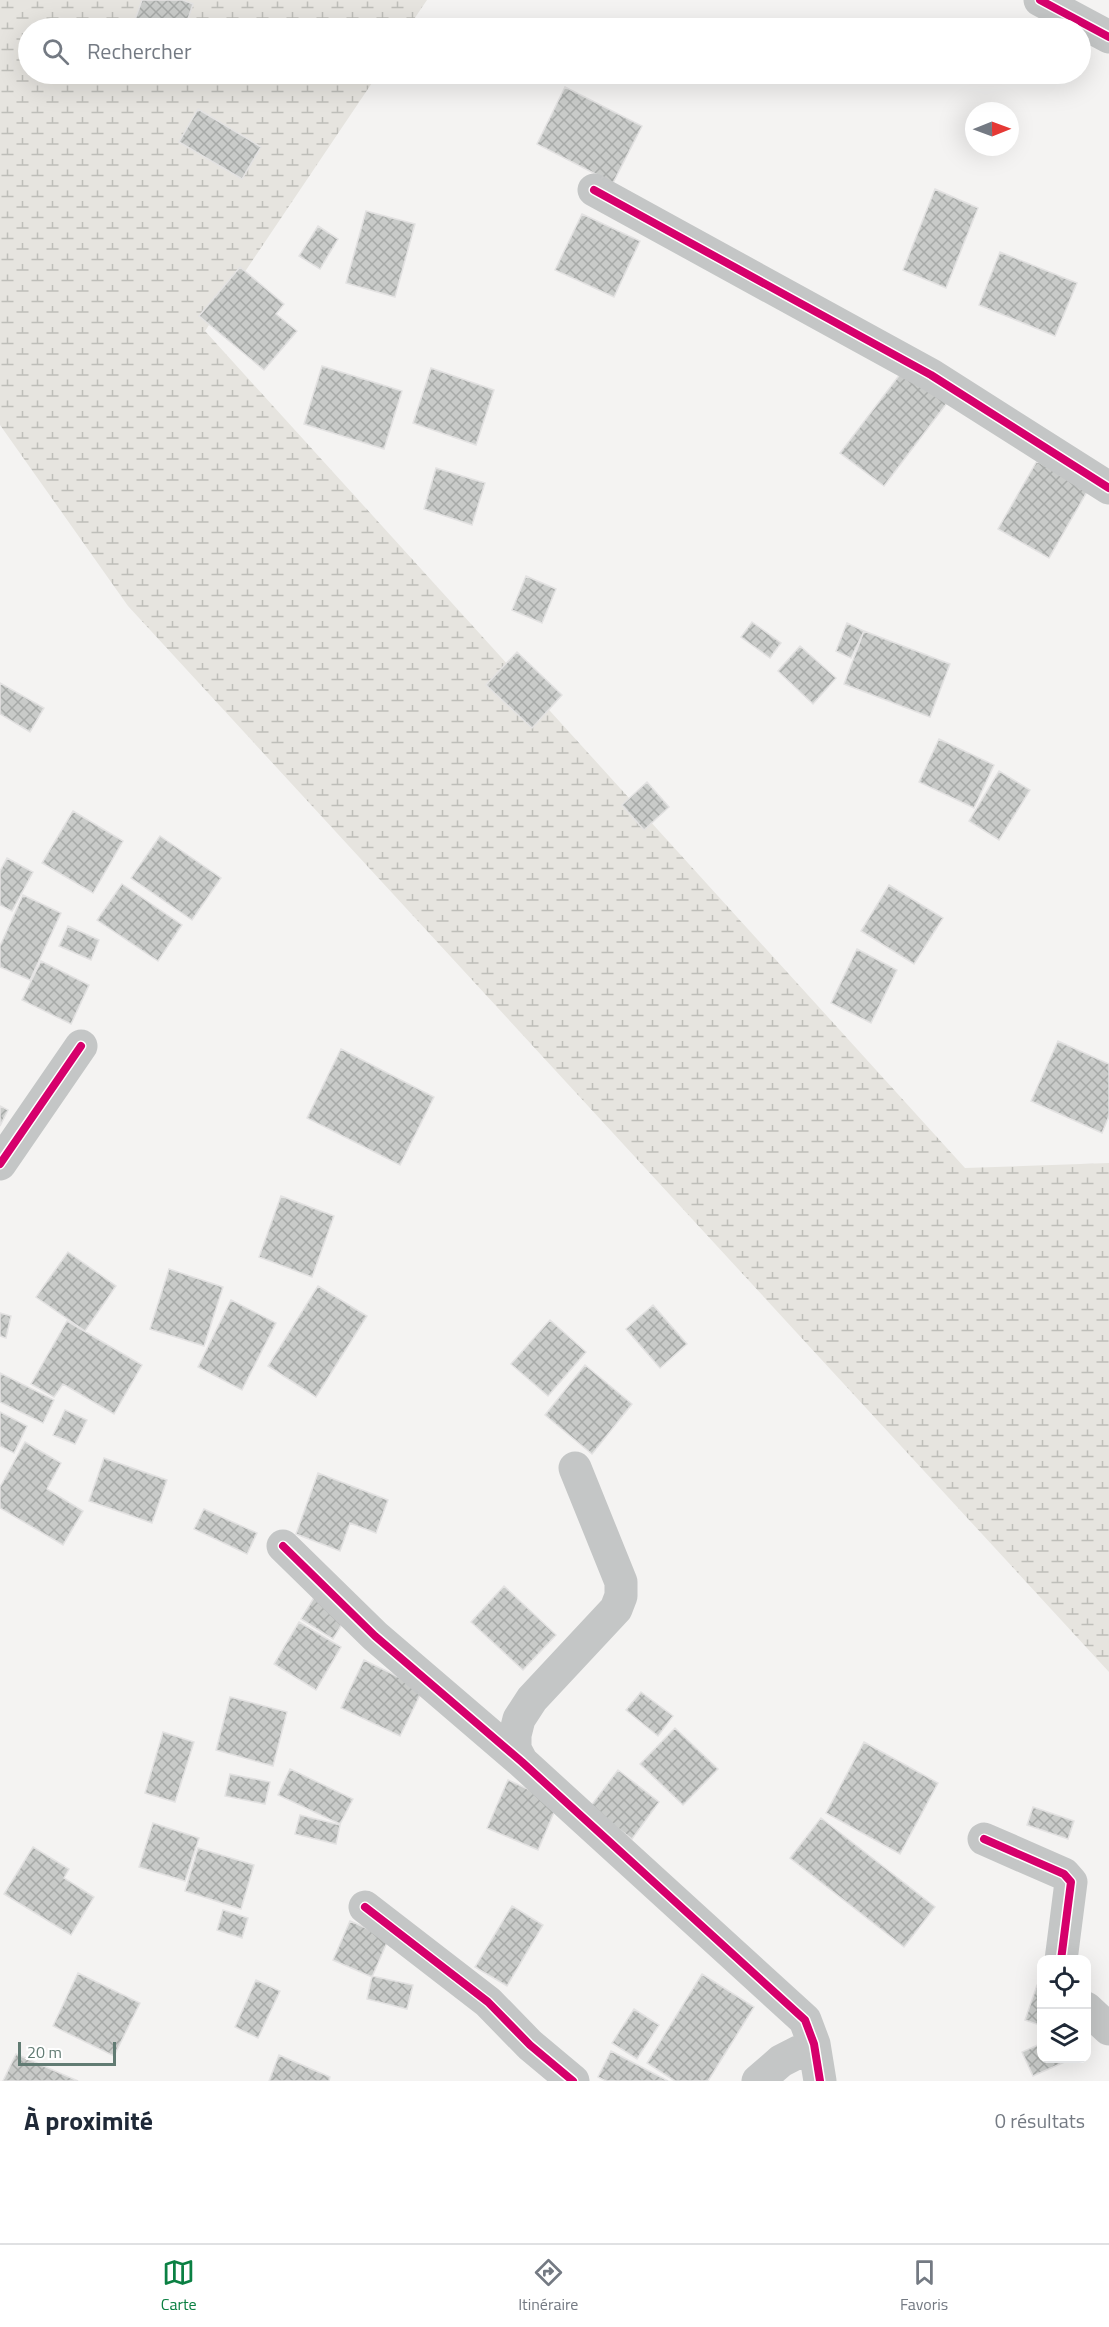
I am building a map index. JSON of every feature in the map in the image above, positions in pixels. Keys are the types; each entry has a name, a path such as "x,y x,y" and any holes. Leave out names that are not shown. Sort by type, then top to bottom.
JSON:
{"street":[{"path":"1040,0 1074,18"},
{"path":"1091,27 1109,37"},
{"path":"594,190 931,375 1109,488"},
{"path":"0,1164 81,1046"},
{"path":"522,1762 515,1749 519,1719 532,1699 616,1609 621,1596 621,1582 575,1468"},
{"path":"283,1546 375,1636 522,1762 805,2020 814,2044 820,2081"},
{"path":"984,1839 1064,1874 1071,1881 1062,1955"},
{"path":"365,1907 488,2002 530,2044 573,2081"},
{"path":"1087,2009 1109,2029"},
{"path":"758,2081 781,2061 814,2044"}],"green space":[{"path":"0,0 427,0 415,18 18,18 18,84 371,84 205,331 965,1168 1109,1163 1109,1672 128,606 0,425"}],"building":[{"path":"142,0 183,0 193,4 188,18 136,18"},
{"path":"565,87 642,126 613,183 537,144"},
{"path":"198,109 261,147 242,179 179,142"},
{"path":"935,189 978,208 946,288 903,270"},
{"path":"366,211 415,224 395,297 346,283"},
{"path":"582,214 640,241 614,297 555,270"},
{"path":"318,226 338,239 320,269 299,256"},
{"path":"1000,252 1077,283 1055,336 979,305"},
{"path":"240,267 284,304 276,314 297,331 264,370 199,316"},
{"path":"322,366 402,391 384,449 304,424"},
{"path":"431,368 494,390 476,445 413,423"},
{"path":"904,369 947,403 884,486 840,453"},
{"path":"1037,461 1088,490 1049,558 998,529"},
{"path":"436,468 485,483 472,525 424,509"},
{"path":"526,576 556,589 542,623 512,610"},
{"path":"752,622 781,643 770,658 741,637"},
{"path":"847,623 864,631 851,658 836,651"},
{"path":"864,631 950,664 930,717 844,684"},
{"path":"800,646 836,678 813,704 778,671"},
{"path":"517,652 562,695 532,728 486,685"},
{"path":"0,683 44,708 30,732 0,714"},
{"path":"939,739 994,765 974,808 919,782"},
{"path":"999,771 1030,790 999,840 969,821"},
{"path":"647,782 669,807 644,830 622,805"},
{"path":"73,811 123,841 93,893 42,863"},
{"path":"160,836 221,878 192,920 131,878"},
{"path":"7,858 33,872 12,911 0,905 0,871"},
{"path":"122,884 182,925 158,961 97,920"},
{"path":"889,885 943,918 914,964 861,931"},
{"path":"23,895 61,913 30,980 0,967 0,946"},
{"path":"68,926 99,940 91,960 59,946"},
{"path":"857,949 897,970 871,1023 831,1003"},
{"path":"41,961 89,985 71,1024 22,1000"},
{"path":"1058,1041 1109,1064 1109,1116 1102,1133 1031,1101"},
{"path":"341,1049 434,1097 400,1165 307,1118"},
{"path":"0,1106 8,1110 0,1126"},
{"path":"281,1196 334,1216 312,1277 259,1257"},
{"path":"68,1252 116,1286 85,1331 36,1297"},
{"path":"169,1269 223,1287 204,1346 150,1329"},
{"path":"318,1286 367,1316 316,1397 268,1366"},
{"path":"231,1300 276,1323 242,1390 198,1367"},
{"path":"653,1305 687,1344 660,1368 626,1329"},
{"path":"0,1313 11,1316 6,1338 0,1336"},
{"path":"550,1320 586,1352 548,1396 511,1364"},
{"path":"67,1321 142,1365 114,1414 63,1384 54,1397 31,1384"},
{"path":"585,1365 632,1404 592,1454 545,1415"},
{"path":"0,1373 54,1400 43,1423 0,1402"},
{"path":"65,1410 87,1420 75,1444 53,1435"},
{"path":"0,1412 27,1426 14,1453 0,1446"},
{"path":"25,1442 61,1463 47,1489 83,1511 63,1545 0,1508 0,1487"},
{"path":"104,1458 167,1480 152,1523 89,1501"},
{"path":"318,1473 388,1500 376,1533 350,1523 340,1551 296,1534"},
{"path":"204,1509 257,1533 247,1554 194,1529"},
{"path":"504,1586 556,1635 523,1670 471,1622"},
{"path":"318,1591 350,1611 333,1639 301,1619"},
{"path":"299,1622 341,1647 316,1690 274,1664"},
{"path":"364,1660 423,1689 400,1736 341,1708"},
{"path":"641,1692 673,1716 658,1736 626,1710"},
{"path":"230,1697 287,1712 273,1766 216,1750"},
{"path":"675,1728 718,1769 683,1805 640,1764"},
{"path":"163,1732 194,1742 175,1802 145,1793"},
{"path":"864,1742 938,1783 900,1854 826,1813"},
{"path":"290,1769 353,1799 340,1824 278,1795"},
{"path":"618,1770 659,1802 632,1839 590,1807"},
{"path":"230,1774 270,1782 265,1804 225,1796"},
{"path":"508,1780 558,1803 538,1850 487,1828"},
{"path":"1033,1807 1074,1821 1068,1839 1027,1825"},
{"path":"300,1815 340,1825 336,1844 295,1834"},
{"path":"821,1818 935,1907 904,1947 790,1858"},
{"path":"153,1823 199,1838 185,1881 139,1867"},
{"path":"33,1847 69,1869 64,1878 94,1897 71,1935 4,1894"},
{"path":"198,1848 254,1865 241,1909 185,1891"},
{"path":"512,1906 543,1925 507,1986 475,1967"},
{"path":"223,1910 248,1918 242,1938 217,1930"},
{"path":"350,1921 389,1938 372,1977 333,1960"},
{"path":"78,1973 140,2003 114,2056 53,2026"},
{"path":"702,1974 754,2007 708,2081 675,2081 647,2063"},
{"path":"372,1976 413,1985 407,2009 367,1999"},
{"path":"256,1980 280,1991 258,2038 235,2027"},
{"path":"1037,1985 1037,2024 1025,2020"},
{"path":"634,2009 659,2025 637,2059 612,2043"},
{"path":"1037,2045 1037,2063 1062,2063 1033,2076 1022,2052"},
{"path":"611,2051 668,2081 606,2081 598,2077"},
{"path":"16,2054 78,2081 3,2081"},
{"path":"279,2055 330,2077 329,2081 269,2081"}],"cycle path":[{"path":"1040,0 1074,18"},
{"path":"1091,27 1109,37"},
{"path":"594,190 931,375 1109,488"},
{"path":"0,1164 81,1046"},
{"path":"283,1546 375,1636 522,1762 805,2020 814,2044 820,2081"},
{"path":"984,1839 1064,1874 1071,1882 1062,1955"},
{"path":"365,1907 488,2002 530,2045 573,2081"}]}
